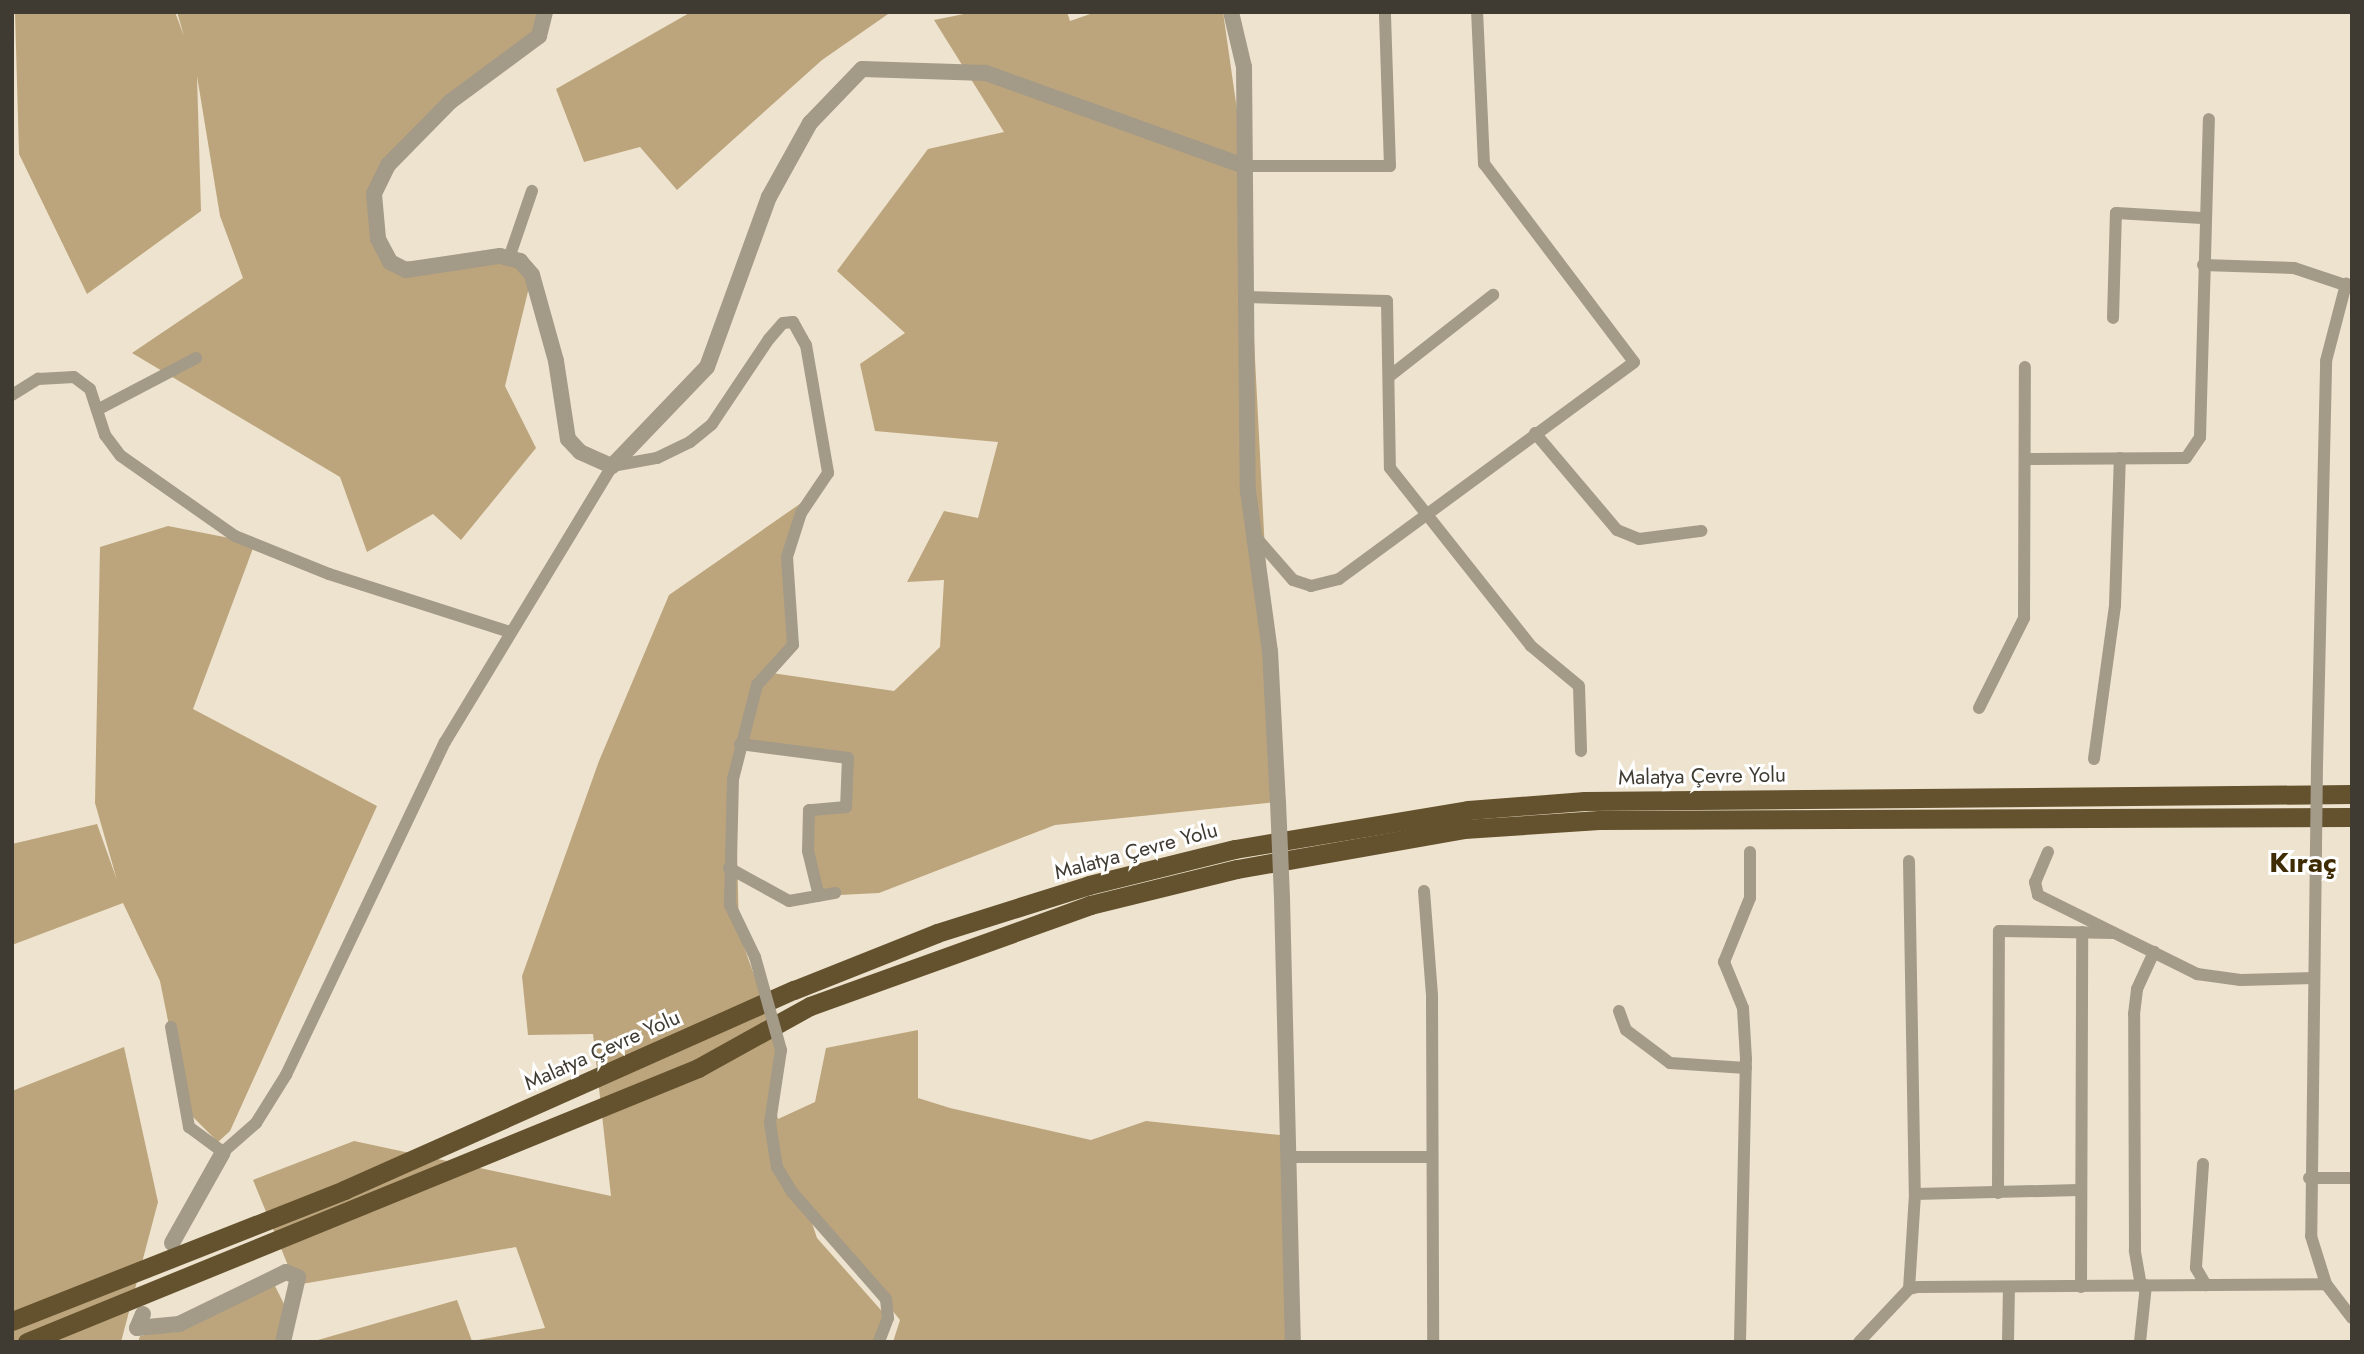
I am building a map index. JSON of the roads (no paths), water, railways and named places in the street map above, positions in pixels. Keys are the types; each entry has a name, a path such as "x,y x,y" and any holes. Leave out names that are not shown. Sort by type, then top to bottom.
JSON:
{"highway":[{"name":"Malatya Çevre Yolu","path":"12,1321 344,1190 794,990 937,933 1088,885 1235,849 1468,810 1585,801 2352,794"},
{"name":"Malatya Çevre Yolu","path":"27,1342 698,1068 810,1006 1090,905 1237,869 1464,829 1599,820 2352,817"}],"street":[{"path":"545,12 539,36 451,102 388,165 374,194 384,254 406,270 509,258 532,275 556,360 568,439 580,452 612,466 657,458 690,442 712,424 783,323 802,330 828,472 801,513 787,557 793,645 757,685 740,744 729,868 730,905 755,957 781,1050 769,1123 777,1167 792,1192 886,1299 888,1318 879,1342"},
{"path":"1231,12 1244,67 1251,531 1270,651 1278,802 1291,1157 1293,1342"},
{"path":"172,1243 223,1152 256,1123 286,1075 445,743 510,632 612,466 707,367 769,197 810,123 862,69 986,73 1245,166 1390,166 1385,12"},
{"path":"1251,531 1293,580 1311,586 1339,579 1634,362 1484,164 1476,12"},
{"path":"2025,458 2186,458 2200,437 2203,218 2209,119"},
{"path":"509,258 533,191"},
{"path":"2113,318 2116,213 2203,218"},
{"path":"2203,265 2294,268 2349,286 2325,372 2309,1178 2311,1237 2326,1284 2352,1318"},
{"path":"1391,375 1493,295"},
{"path":"1247,297 1380,297 1391,307 1390,468 1425,516 1531,646 1579,686 1581,751"},
{"path":"97,410 196,358"},
{"path":"1979,708 2024,618 2025,367"},
{"path":"12,395 38,379 74,377 90,389 105,435 121,456 235,536 355,583 510,632"},
{"path":"1535,433 1617,530 1639,539 1700,531"},
{"path":"2094,759 2115,604 2120,458"},
{"path":"740,744 848,758 846,807 809,810 808,851 819,896"},
{"path":"1740,1342 1746,1068 1744,1008 1724,962 1750,898 1750,852"},
{"path":"2049,852 2035,882 2038,895 2114,933 2211,978 2314,978"},
{"path":"1859,1342 1909,1289 1915,1194 1909,861"},
{"path":"729,868 789,901 835,893"},
{"path":"1424,891 1432,986 1433,1342"},
{"path":"1998,1194 1999,931 2114,933"},
{"path":"2081,1287 2079,1190 2082,932"},
{"path":"2140,1342 2144,1286 2135,1251 2134,1014 2154,952"},
{"path":"1619,1011 1626,1030 1670,1063 1746,1068"},
{"path":"171,1027 189,1127 223,1152"},
{"path":"1291,1157 1432,1157"},
{"path":"2203,1164 2196,1268 2206,1285"},
{"path":"2309,1178 2352,1178"},
{"path":"1915,1194 2079,1190"},
{"path":"136,1328 179,1324 286,1272 298,1277 283,1342"},
{"path":"1909,1289 2326,1284"},
{"path":"2008,1342 2009,1287"}],"district":[{"name":"Kıraç","path":"2303,863"}]}
